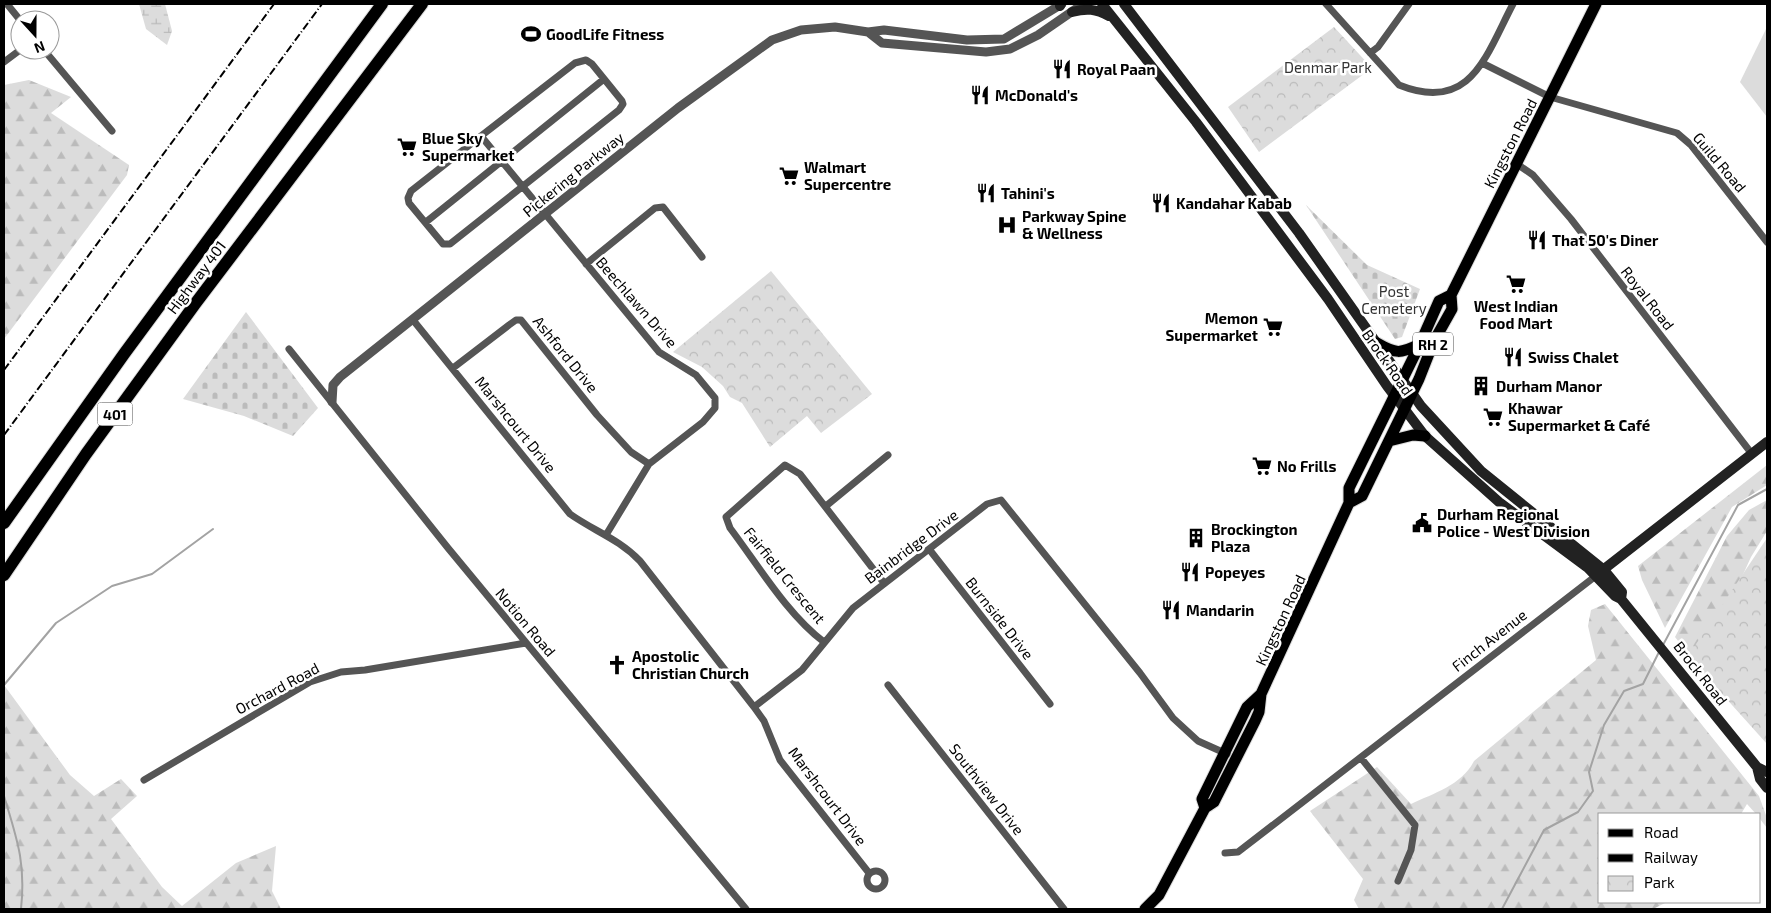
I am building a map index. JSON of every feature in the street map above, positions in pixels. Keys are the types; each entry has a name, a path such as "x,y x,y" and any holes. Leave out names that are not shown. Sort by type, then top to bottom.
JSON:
{"highway":[{"name":"Highway 401","path":"4,523 124,354 382,4"},
{"name":"Highway 401","path":"4,575 86,454 184,319 421,6"}],"main road":[{"name":"Brock Road","path":"1102,4 1196,122 1328,299 1394,396 1425,436 1500,502 1600,573"},
{"name":"Brock Road","path":"1124,4 1299,233 1411,394 1481,472 1622,592 1622,599 1757,766 1767,772"},
{"name":"Kingston Road","path":"1350,503 1362,496 1434,341 1452,309 1451,295 1550,97 1569,54 1596,4"},
{"path":"1072,12 1087,8 1097,10 1111,17"},
{"path":"1196,122 1208,114"},
{"name":"Kingston Road","path":"1145,909 1159,895 1205,808 1214,802 1260,712 1262,694 1350,503 1349,488 1420,344 1439,301 1451,295"},
{"path":"1377,343 1400,353 1420,344"},
{"path":"1388,442 1414,434 1425,436"},
{"name":"Finch Avenue","path":"1600,573 1767,442"},
{"name":"Kingston Road","path":"1205,808 1202,799 1247,707 1262,694"},
{"name":"Brock Road","path":"1757,766 1760,779 1767,788"}],"street":[{"name":"Pickering Parkway","path":"332,402 333,385 340,377 678,108 772,40 801,30 826,28 868,32 884,30 968,40 1004,39 1061,4"},
{"name":"Pickering Parkway","path":"868,32 882,44 986,52 1010,49 1038,35 1083,4"},
{"path":"1326,4 1399,85 1412,90 1427,92 1448,92 1473,77 1513,4"},
{"path":"1370,53 1378,47 1409,4"},
{"path":"932,37 932,47"},
{"path":"52,60 112,131"},
{"path":"586,60 592,64 623,104 619,110 450,244 443,244 409,203 408,198 411,191 481,136 575,63 586,60"},
{"name":"Guild Road","path":"1482,63 1550,97 1677,132 1691,145 1767,242"},
{"path":"426,222 604,79"},
{"name":"Beechlawn Drive","path":"481,136 544,215 659,352 696,375 716,398 715,408 703,422 649,464 606,535"},
{"name":"Royal Road","path":"1517,164 1533,175 1571,219 1752,454"},
{"path":"586,264 655,208 664,207 702,257"},
{"name":"Marshcourt Drive","path":"413,320 570,514 588,527 606,535"},
{"name":"Ashford Drive","path":"453,368 516,320 521,320 597,415 630,452 649,464"},
{"name":"Notion Road","path":"289,349 526,643 746,909"},
{"path":"826,506 888,455"},
{"name":"Fairfield Crescent","path":"824,642 804,625 730,528 726,517 786,465 800,474 884,583"},
{"name":"Bainbridge Drive","path":"754,707 802,670 853,608 988,504 1001,500 1140,673 1173,718 1198,741 1236,759"},
{"path":"606,535 625,546 640,561 754,707"},
{"name":"Burnside Drive","path":"929,549 1050,704"},
{"name":"Finch Avenue","path":"1225,853 1238,852 1600,573"},
{"name":"Orchard Road","path":"144,780 310,682 341,672 365,670 526,643"},
{"name":"Southview Drive","path":"888,685 1064,909"},
{"name":"Marshcourt Drive","path":"754,707 764,721 780,760 869,873"},
{"path":"1361,758 1415,826 1411,850 1398,881"}],"green space":[{"path":"139,4 165,4 172,31 167,45 146,29"},
{"name":"Denmar Park","path":"1334,27 1372,68 1259,152 1228,107"},
{"path":"1767,27 1767,117 1740,82"},
{"path":"29,80 71,97 51,113 129,165 127,175 4,339 4,85"},
{"name":"Post Cemetery","path":"1306,205 1367,265 1420,289 1402,337 1395,339"},
{"path":"771,271 872,394 821,433 807,416 770,447 742,403 730,397 723,386 702,367 673,352"},
{"path":"246,312 318,408 293,436 244,416 183,399"},
{"path":"1767,465 1767,485 1732,507 1665,628 1642,580 1638,566"},
{"path":"1767,500 1767,531 1751,557 1700,669 1675,637 1727,536 1749,510"},
{"path":"1767,538 1767,744 1688,656"},
{"path":"1605,604 1759,796 1767,818 1767,828 1761,820 1761,813 1755,813 1747,804 1742,813 1598,813 1598,903 1665,903 1653,909 1359,909 1354,900 1363,879 1310,811 1377,767 1411,804 1455,782 1469,769 1474,761 1596,660 1588,626 1591,610"},
{"path":"4,685 70,775 94,796 121,779 137,796 111,819 162,887 182,906 236,863 276,846 272,891 281,909 4,909"}],"waterway":[{"path":"1663,645 1738,505 1767,489"},
{"path":"4,685 56,623 112,586 152,574 213,529"},
{"path":"1502,909 1544,830 1578,812 1593,791 1589,772 1604,725 1624,691 1643,684 1659,652"},
{"path":"4,796 21,864 21,909"}],"railway":[{"path":"4,370 274,4"},
{"path":"4,435 322,4"}],"place":[{"name":"GoodLife Fitness","path":"531,34"},
{"name":"Royal Paan","path":"1062,69"},
{"name":"McDonald's","path":"980,95"},
{"name":"Blue Sky Supermarket","path":"407,147"},
{"name":"Walmart Supercentre","path":"789,176"},
{"name":"Tahini's","path":"986,193"},
{"name":"Kandahar Kabab","path":"1161,203"},
{"name":"Parkway Spine & Wellness","path":"1007,225"},
{"name":"That 50's Diner","path":"1537,240"},
{"name":"West Indian Food Mart","path":"1516,284"},
{"name":"Memon Supermarket","path":"1273,327"},
{"name":"Swiss Chalet","path":"1513,357"},
{"name":"Durham Manor","path":"1481,386"},
{"name":"Khawar Supermarket & Café","path":"1493,417"},
{"name":"No Frills","path":"1262,466"},
{"name":"Durham Regional Police - West Division","path":"1422,523"},
{"name":"Brockington Plaza","path":"1196,538"},
{"name":"Popeyes","path":"1190,572"},
{"name":"Mandarin","path":"1171,610"},
{"name":"Apostolic Christian Church","path":"617,665"}]}
